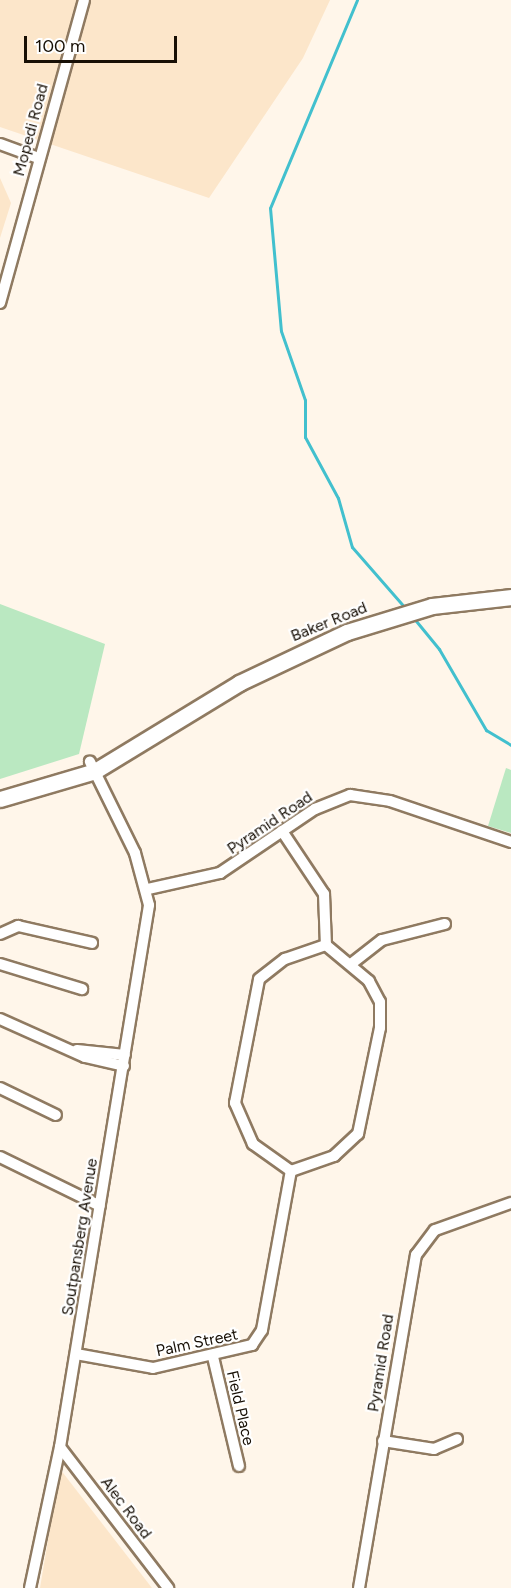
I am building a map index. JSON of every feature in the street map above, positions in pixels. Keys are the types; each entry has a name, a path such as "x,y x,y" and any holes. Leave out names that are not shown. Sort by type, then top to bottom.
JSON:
{"main road":[{"name":"Baker Road","path":"0,799 93,766 281,661 390,617 425,607 511,597"},
{"name":"Baker Road","path":"0,792 93,766"}],"street":[{"name":"Mopedi Road","path":"0,303 84,0"},
{"path":"0,144 39,158"},
{"path":"93,766 148,889"},
{"name":"Pyramid Road","path":"148,889 209,878 334,799 362,795 511,842"},
{"path":"282,831 324,894 326,945"},
{"name":"Soutpansberg Avenue","path":"30,1588 60,1447 76,1354 124,1061 148,889"},
{"path":"351,964 382,940 445,924"},
{"path":"0,934 18,926 92,943"},
{"path":"326,945 351,964 376,992 381,1014 363,1121 345,1149 291,1171 244,1132 235,1112 237,1091 259,979 285,959 326,945"},
{"path":"0,964 82,989"},
{"path":"0,1019 77,1050 124,1061"},
{"path":"0,1088 56,1115"},
{"path":"0,1157 100,1206"},
{"name":"Palm Street","path":"76,1354 153,1368 247,1348 261,1334 291,1171"},
{"name":"Pyramid Road","path":"359,1588 383,1441 421,1244 435,1230 511,1203"},
{"name":"Field Place","path":"213,1357 239,1466"},
{"path":"383,1441 434,1449 458,1439"},
{"name":"Alec Road","path":"60,1447 168,1588"}],"shaded area":[{"path":"0,0 330,0 303,58 209,198 0,127"},
{"path":"0,178 11,203 0,238"},
{"path":"60,1469 152,1588 40,1588"}],"green space":[{"path":"0,604 105,644 79,754 0,779"},
{"path":"506,768 511,770 511,833 488,826"}],"waterway":[{"path":"357,0 270,208 281,331 305,400 305,437 338,498 352,547 406,609"},
{"path":"412,616 439,649 486,730 511,745"}]}
